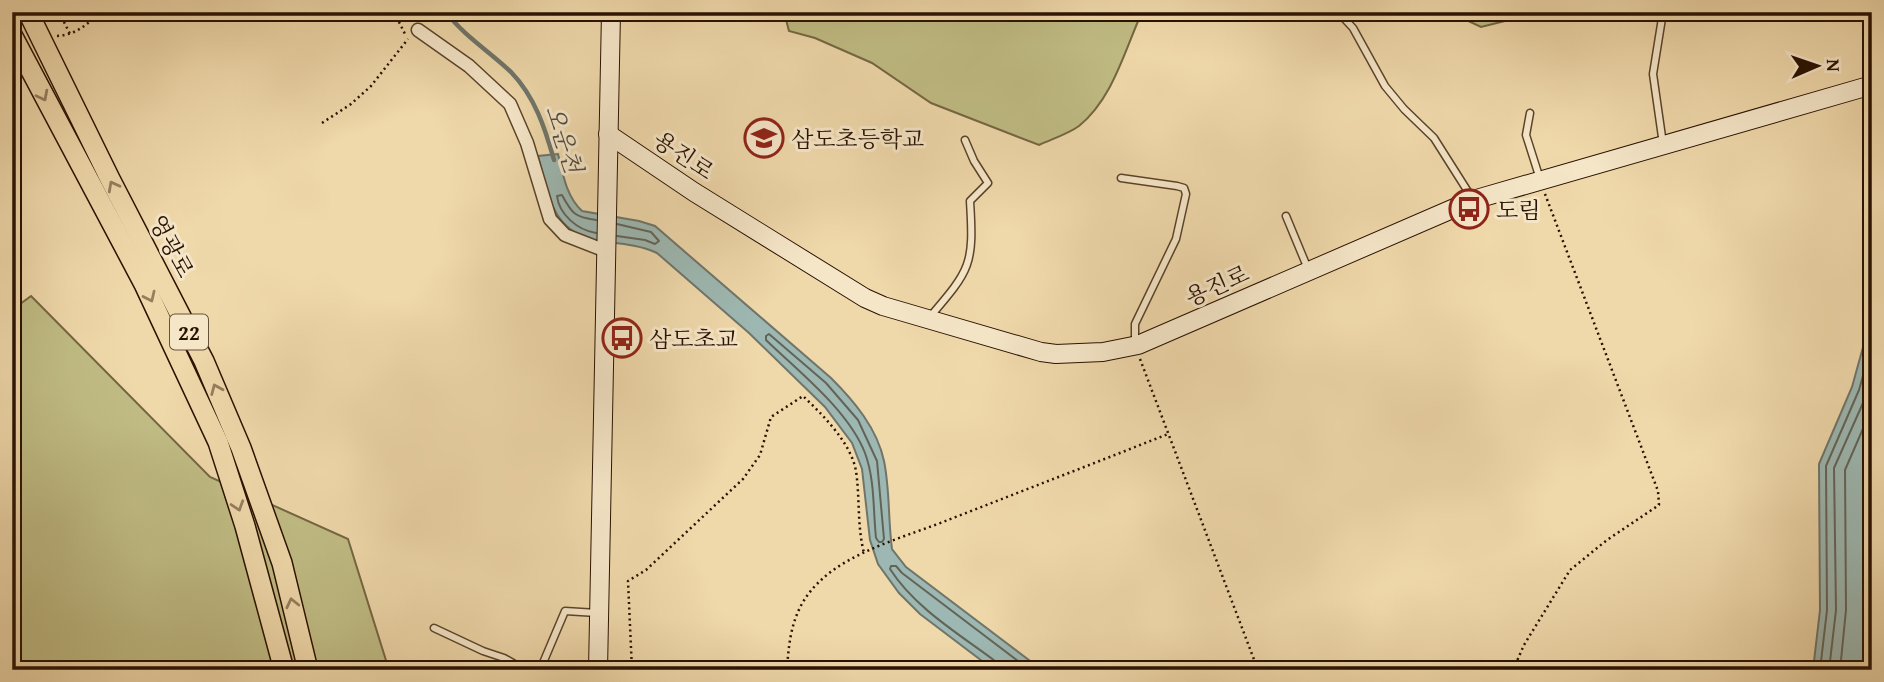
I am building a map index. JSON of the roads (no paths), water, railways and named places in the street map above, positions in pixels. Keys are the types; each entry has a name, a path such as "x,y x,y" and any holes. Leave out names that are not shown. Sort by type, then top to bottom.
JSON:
{"main road":[{"name":"영광로","path":"28,12 204,361 241,448 282,563 308,670"},
{"path":"598,670 611,12"},
{"name":"영광로","path":"12,35 144,284 218,442 249,539 284,670"},
{"name":"용진로","path":"608,134 835,281 883,306 1056,354 1103,352 1135,346 1473,200 1872,85"}],"street":[{"path":"418,30 469,66 510,104 527,143 550,219 565,235 606,251"}],"lane":[{"path":"1338,12 1353,28 1385,86 1434,138 1464,181 1473,200"},
{"path":"1663,12 1653,74 1664,145"},
{"path":"1530,113 1526,135 1540,181"},
{"path":"928,319 964,275 973,242 970,201 988,183 965,140"},
{"path":"1121,178 1177,186 1184,188 1186,194 1176,239 1135,324 1135,346"},
{"path":"1286,216 1309,271"},
{"path":"540,670 565,611 599,613"},
{"path":"434,628 525,670"}],"water":[{"path":"558,154 569,192 582,211 655,226 840,387 864,416 881,449 887,483 892,549 906,567 1042,670 994,670 920,614 899,593 878,564 870,540 862,469 852,443 825,407 749,333 657,253 587,238 564,223 550,200 538,156"},
{"path":"1872,335 1872,670 1813,670 1820,610 1819,464 1852,387 1865,340"}],"waterway":[{"name":"오운천","path":"446,12 461,29 503,64 527,92 538,113 554,160"}],"place":[{"name":"삼도초등학교","path":"764,138"},
{"name":"도림","path":"1469,209"},
{"name":"삼도초교","path":"622,338"}]}
